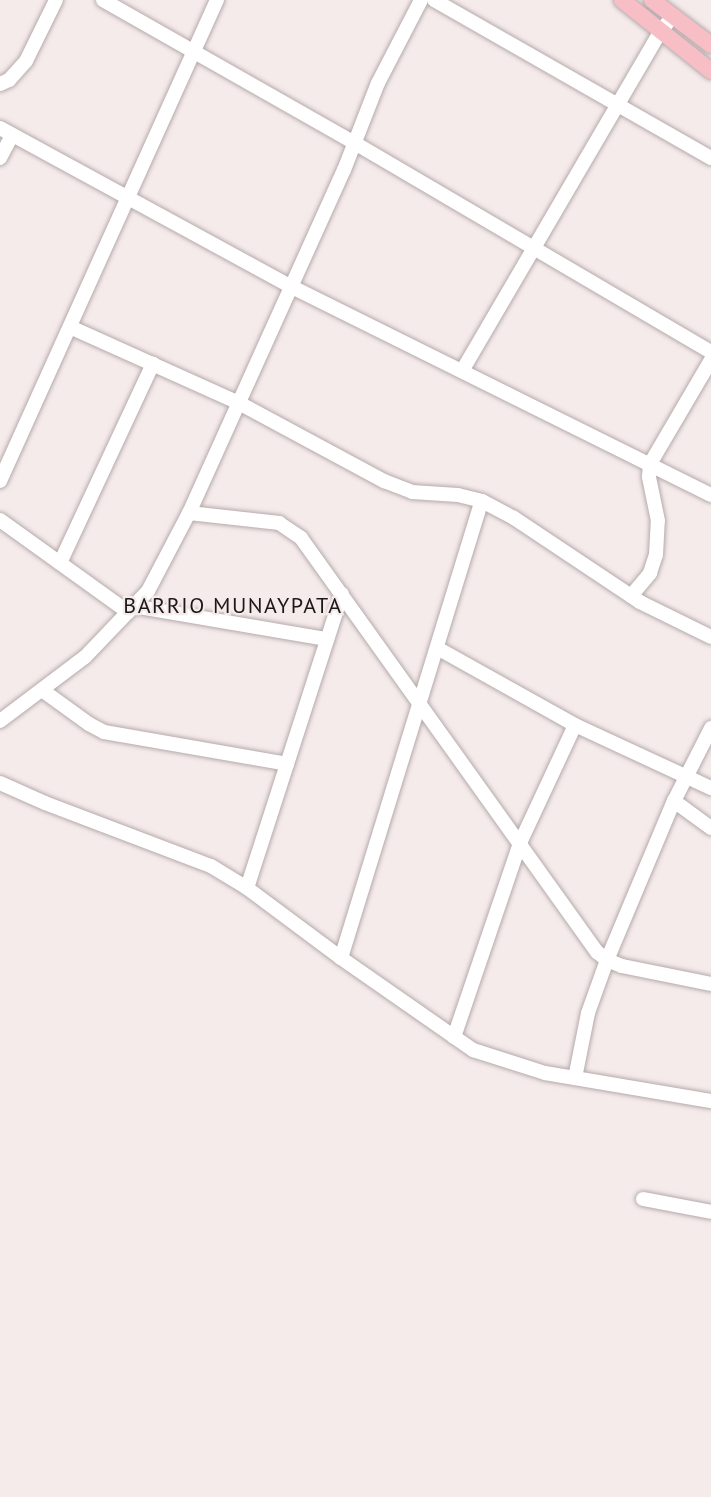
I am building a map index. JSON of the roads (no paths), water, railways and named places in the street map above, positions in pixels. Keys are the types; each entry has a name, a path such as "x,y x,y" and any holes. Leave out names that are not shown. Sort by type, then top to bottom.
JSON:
{"main road":[{"path":"622,0 711,71"},
{"path":"652,0 709,38"}],"street":[{"path":"0,84 9,80 26,61 56,0"},
{"path":"104,0 193,53 353,142 711,352"},
{"path":"0,481 217,0"},
{"path":"0,721 86,657 148,591 189,513 344,170 353,142 378,83 421,0"},
{"path":"434,0 711,158"},
{"path":"462,371 660,32 673,16"},
{"path":"0,158 6,132 292,287 711,495"},
{"path":"70,327 239,403 384,481 412,492 458,495 482,501 514,518 631,596 711,637"},
{"path":"631,596 650,573 656,555 658,521 649,477 650,464 711,360"},
{"path":"60,563 153,364"},
{"path":"341,958 439,649 482,501"},
{"path":"189,513 279,523 301,538 597,952 607,960 622,966 711,984"},
{"path":"0,520 130,609 327,639"},
{"path":"247,888 342,594"},
{"path":"439,649 575,725 711,788"},
{"path":"42,690 104,732 287,764"},
{"path":"454,1037 520,843 575,725"},
{"path":"575,1078 588,1013 607,960 674,801 711,728"},
{"path":"0,783 45,803 211,866 247,888 341,958 473,1050 497,1060 575,1078 711,1101"},
{"path":"674,801 711,828"},
{"path":"643,1199 711,1212"}],"district":[{"name":"BARRIO MUNAYPATA","path":"233,606"}]}
